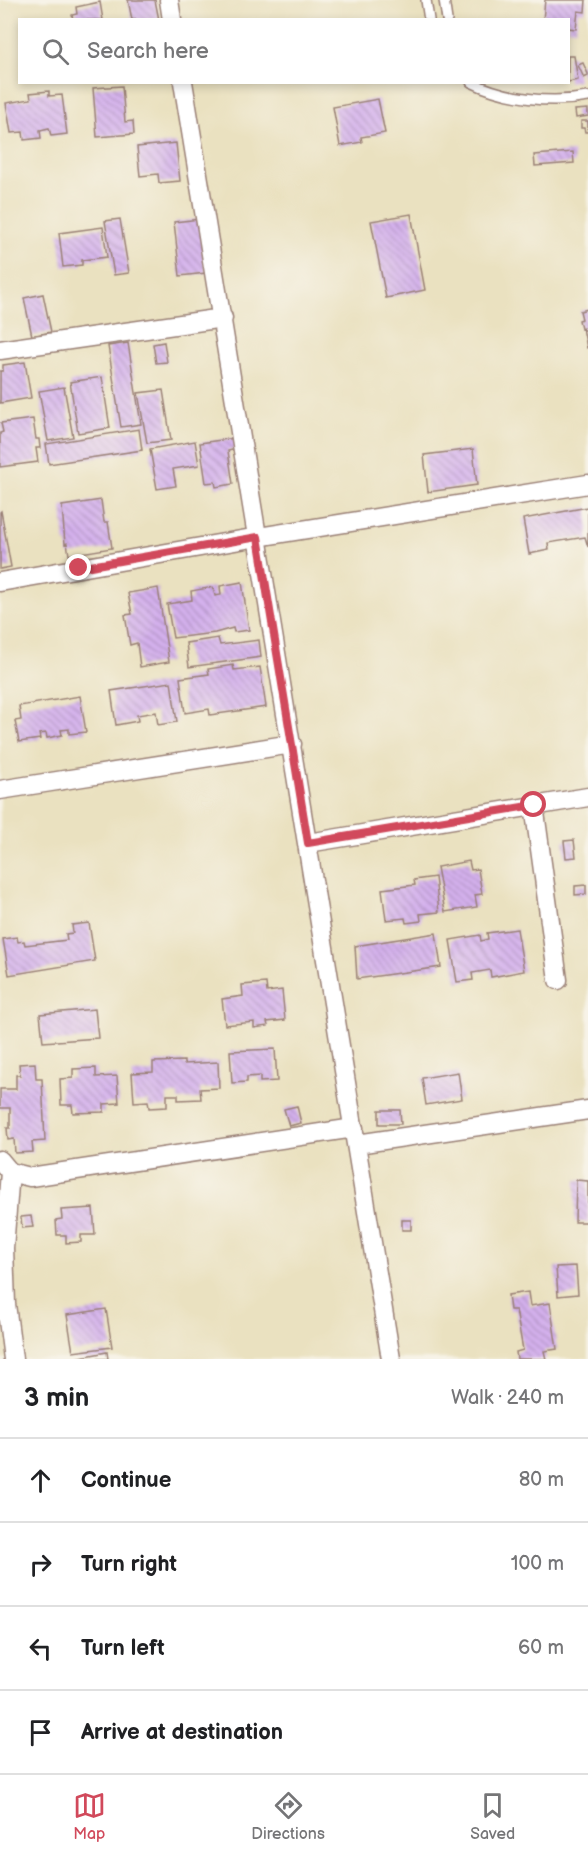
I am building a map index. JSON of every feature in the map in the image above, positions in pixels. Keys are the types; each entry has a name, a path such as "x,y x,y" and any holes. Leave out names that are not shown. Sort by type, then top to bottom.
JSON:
{"street":[{"path":"169,0 172,18"},
{"path":"183,84 391,1359"},
{"path":"0,350 223,318"},
{"path":"0,582 258,537 588,484"},
{"path":"0,790 291,744"},
{"path":"308,843 588,797"},
{"path":"534,805 558,980"},
{"path":"13,1359 6,1304 5,1166 30,1177 355,1136 588,1110"}],"lane":[{"path":"426,0 429,18"},
{"path":"444,0 447,18"},
{"path":"476,84 499,93 549,101 588,97"}],"building":[{"path":"128,0 155,0 159,18 132,18"},
{"path":"545,0 586,0 585,12 578,11 576,29 570,28 570,18 543,18"},
{"path":"100,2 103,18 73,18 72,15 77,14 76,7"},
{"path":"570,56 574,56 578,80 570,82"},
{"path":"583,63 588,74 584,78 578,65"},
{"path":"122,86 125,122 133,121 134,134 97,137 93,88"},
{"path":"49,91 49,96 62,95 67,134 51,136 49,128 40,130 41,138 24,140 23,132 11,133 6,103 31,99 30,93"},
{"path":"378,99 385,133 361,137 362,142 340,146 333,107"},
{"path":"588,109 588,116 576,118 575,110"},
{"path":"581,121 588,121 588,132 581,128"},
{"path":"176,143 180,181 159,183 158,174 140,176 137,147"},
{"path":"573,152 574,163 535,166 534,155"},
{"path":"411,214 425,290 386,298 371,221"},
{"path":"120,219 129,273 114,275 105,221"},
{"path":"200,219 206,273 180,276 174,222"},
{"path":"103,227 107,257 82,260 82,265 63,267 59,233"},
{"path":"43,294 51,332 32,336 24,298"},
{"path":"588,309 587,348 579,320 582,319 580,311"},
{"path":"164,342 167,362 156,363 153,344"},
{"path":"128,343 141,424 121,427 108,346"},
{"path":"25,362 31,398 0,403 0,371 3,371 3,365"},
{"path":"102,377 110,428 78,433 70,382"},
{"path":"64,387 73,437 48,441 39,391"},
{"path":"163,390 171,440 147,443 138,393"},
{"path":"33,419 36,439 39,439 40,448 36,448 38,462 0,467 0,433 3,432 1,423"},
{"path":"139,429 142,450 49,464 46,444"},
{"path":"235,438 236,449 228,451 233,484 216,487 215,482 206,483 200,443"},
{"path":"195,441 199,465 173,469 176,486 157,489 150,449"},
{"path":"473,449 477,485 428,492 424,455"},
{"path":"101,500 104,522 108,522 112,548 69,555 67,543 65,544 62,506"},
{"path":"588,507 588,547 585,537 548,543 549,550 529,554 523,519"},
{"path":"0,512 11,567 0,569"},
{"path":"242,582 249,630 234,632 233,628 215,633 173,638 167,604 192,600 191,591 213,587 215,596 221,595 220,586"},
{"path":"158,588 169,662 140,667 137,643 130,645 125,615 132,614 128,593"},
{"path":"218,638 220,645 259,640 261,657 189,667 186,643"},
{"path":"233,665 234,670 260,667 266,707 210,715 209,709 185,713 180,678 209,674 208,669"},
{"path":"171,682 177,722 158,725 156,712 137,715 138,721 116,725 111,691"},
{"path":"80,696 86,732 69,734 69,729 61,730 62,735 47,738 46,733 39,734 40,739 19,742 15,721 21,720 19,706"},
{"path":"574,840 576,857 566,858 564,841"},
{"path":"469,861 471,870 478,869 482,894 475,895 477,907 445,912 437,867"},
{"path":"435,877 439,912 420,914 421,921 406,923 405,918 386,920 382,889 415,885 414,880"},
{"path":"586,885 586,894 575,895 575,886"},
{"path":"89,923 95,961 9,975 3,939 17,937 18,942 24,941 25,945 67,940 66,934 73,933 72,925"},
{"path":"517,929 524,971 491,977 490,970 472,973 473,980 457,982 450,940 480,935 481,941 488,939 487,933"},
{"path":"436,933 441,967 357,979 355,946"},
{"path":"266,983 267,992 282,990 285,1020 267,1022 268,1026 254,1028 254,1022 225,1025 222,999 243,996 242,985"},
{"path":"95,1009 98,1038 43,1042 40,1014"},
{"path":"275,1049 277,1081 260,1082 260,1076 247,1077 247,1082 232,1083 230,1051"},
{"path":"184,1061 184,1064 218,1062 219,1088 200,1089 201,1099 178,1100 178,1095 167,1095 167,1107 149,1108 148,1101 134,1102 132,1073 153,1072 153,1062"},
{"path":"35,1063 36,1079 42,1079 45,1141 32,1142 33,1152 15,1153 14,1139 8,1140 10,1108 0,1108 0,1089 16,1089 16,1075 20,1075 19,1064"},
{"path":"96,1068 96,1077 117,1076 119,1103 104,1104 104,1112 73,1113 72,1105 61,1105 60,1079 73,1078 73,1069"},
{"path":"458,1072 462,1099 426,1105 422,1078"},
{"path":"297,1106 301,1123 289,1126 284,1109"},
{"path":"379,1110 400,1110 401,1124 379,1124"},
{"path":"576,1180 588,1181 588,1222 575,1222"},
{"path":"93,1208 95,1235 81,1235 81,1242 66,1243 66,1235 57,1235 56,1220 62,1219 61,1210"},
{"path":"31,1216 33,1227 22,1228 21,1217"},
{"path":"402,1220 411,1220 411,1230 402,1230"},
{"path":"576,1266 578,1294 558,1296 556,1267"},
{"path":"528,1292 530,1306 550,1303 557,1349 544,1351 546,1359 517,1359 516,1352 523,1350 516,1310 510,1310 508,1295"},
{"path":"106,1309 112,1347 73,1352 67,1315"},
{"path":"107,1352 108,1359 75,1359 75,1358"}],"route":[{"path":"79,568 258,537 308,843 534,805"}]}
